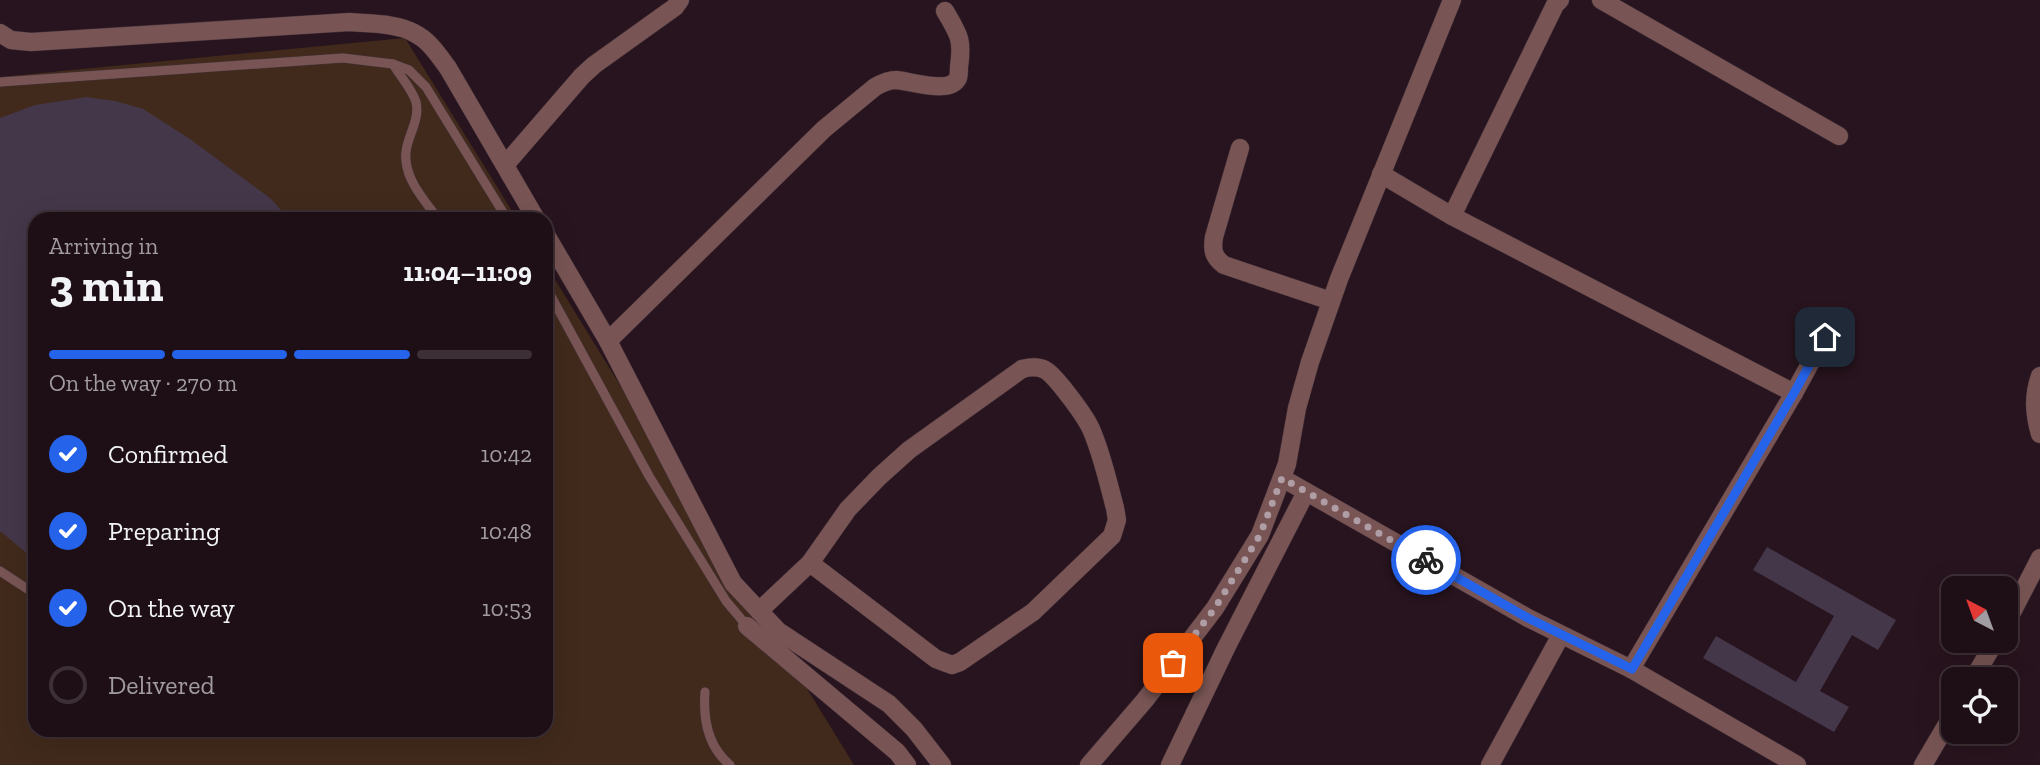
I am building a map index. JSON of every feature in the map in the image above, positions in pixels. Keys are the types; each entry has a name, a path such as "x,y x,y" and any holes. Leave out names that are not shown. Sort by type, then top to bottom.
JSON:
{"street":[{"path":"505,165 582,76 675,7 680,0"},
{"path":"1097,763 1215,608 1260,535 1287,464 1297,408 1331,301 1452,0"},
{"path":"1452,216 1555,5 1560,0"},
{"path":"1601,0 1839,136"},
{"path":"608,341 824,129 875,87 893,80 944,87 952,84 958,78 962,49 961,40 945,11"},
{"path":"0,33 10,40 31,42 349,22 385,25 414,32 433,48 448,68 532,212"},
{"path":"1240,148 1214,237 1212,249 1216,259 1224,265 1331,301"},
{"path":"1381,174 1452,216 1794,393"},
{"path":"553,247 608,341 733,583 778,631 889,704 914,729 942,765"},
{"path":"1632,669 1835,318"},
{"path":"759,611 810,563 848,509 879,477 909,450 1022,369 1034,366 1051,374 1091,428 1115,508 1117,520 1112,536 1033,612 960,662 952,665 936,659 810,563"},
{"path":"2040,376 2034,405 2040,433"},
{"path":"1282,478 1528,618 1632,669 1797,765"},
{"path":"1170,765 1306,492"},
{"path":"2018,601 2040,558"},
{"path":"747,626 897,752 907,765"},
{"path":"1490,765 1562,635"},
{"path":"1923,765 1941,734"}],"lane":[{"path":"0,82 344,58 393,64 409,70 426,87 503,212"},
{"path":"393,64 417,106 406,148 408,172 434,212"},
{"path":"553,300 649,476 726,601 747,626"},
{"path":"0,571 28,589"},
{"path":"705,692 704,709 709,735 730,765"}],"shaded area":[{"path":"405,38 513,212 28,212 28,737 553,737 553,276 854,765 0,765 0,77"}],"building":[{"path":"86,97 143,109 190,139 270,198 283,212 28,212 28,554 0,531 0,118 35,105"},
{"path":"1767,547 1896,620 1878,650 1852,635 1820,691 1849,707 1834,732 1703,658 1716,636 1796,682 1834,616 1753,570"}],"way so far":[{"path":"1173,663 1215,608 1260,535 1282,478 1426,560"}],"route":[{"path":"1426,560 1528,618 1632,669 1825,337"}]}
